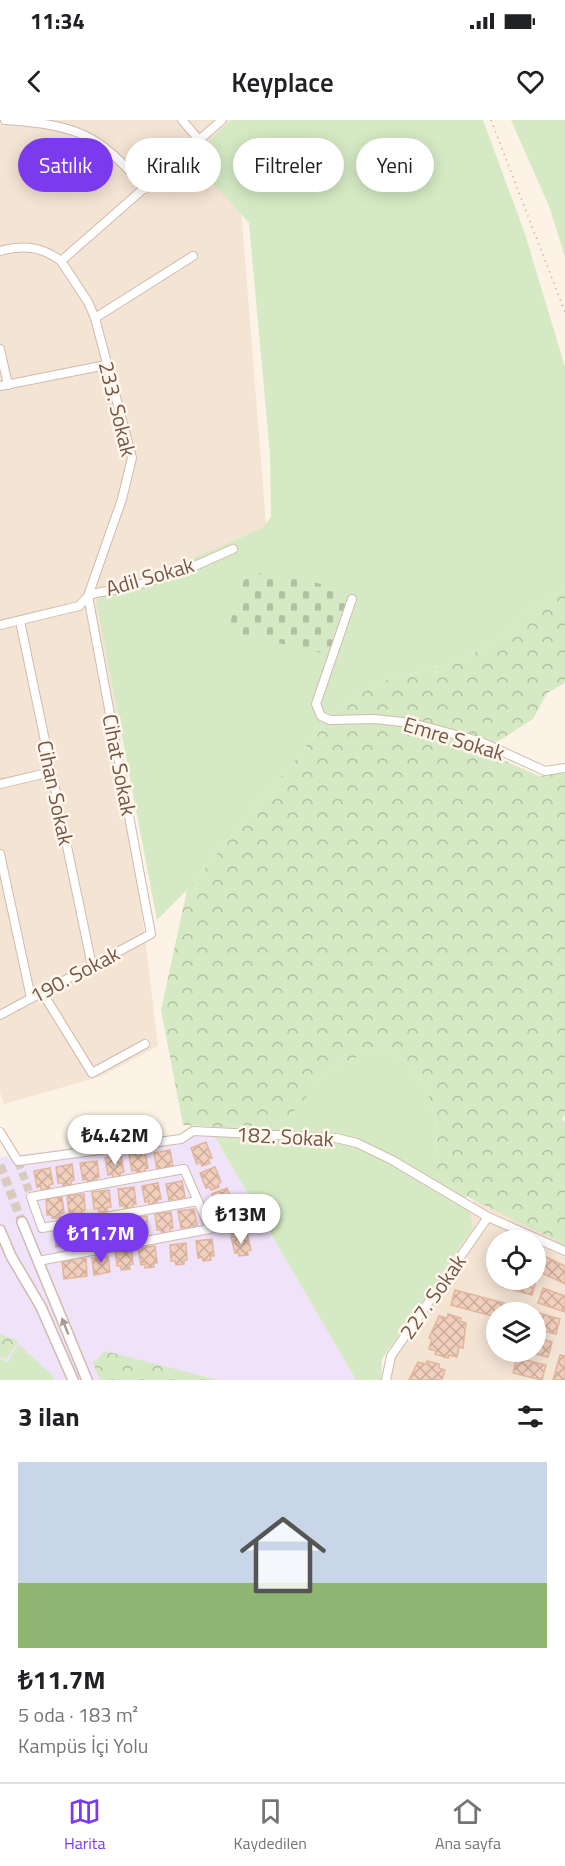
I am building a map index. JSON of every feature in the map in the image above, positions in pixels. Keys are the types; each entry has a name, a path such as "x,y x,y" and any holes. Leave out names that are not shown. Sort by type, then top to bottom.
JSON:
{"street":[{"path":"5,120 44,124 86,134 125,165"},
{"path":"182,120 197,138"},
{"path":"203,138 222,120"},
{"path":"0,251 18,247 40,248 61,261 142,192"},
{"path":"95,318 193,256"},
{"name":"233. Sokak","path":"61,261 88,302 95,318 132,458 122,499 88,596"},
{"path":"0,349 4,386 106,365"},
{"name":"Adil Sokak","path":"0,625 79,606 88,596 131,587 188,569 233,549"},
{"name":"Cihat Sokak","path":"88,596 151,934"},
{"name":"Emre Sokak","path":"352,599 316,704 321,716 330,720 374,718 412,723 479,741 545,771 565,768"},
{"name":"Cihan Sokak","path":"20,621 92,966"},
{"path":"0,784 51,772"},
{"path":"0,854 31,998"},
{"name":"190. Sokak","path":"0,1015 151,934"},
{"path":"42,992 92,1073 145,1044"},
{"name":"182. Sokak","path":"0,1132 18,1161 181,1139 193,1131 336,1138 357,1143 385,1156 488,1217 565,1251"},
{"path":"38,1261 210,1229 198,1201 184,1169 31,1197 42,1228 198,1201"},
{"name":"227. Sokak","path":"386,1380 391,1356 488,1217"},
{"path":"22,1222 87,1380"},
{"path":"0,1231 11,1256 41,1307 73,1380"}],"path":[{"path":"491,120 565,312"}],"shaded area":[{"path":"0,120 234,120 233,192 240,192 267,536 105,610 158,1046 102,1076 4,1104 0,1092"},
{"path":"212,1132 356,1380 0,1380 0,1157"},
{"path":"483,1185 565,1232 565,1380 384,1380 393,1334"}],"green space":[{"path":"231,120 483,120 525,234 565,367 565,589 519,617 500,638 459,661 376,683 333,714 187,890 157,920 96,600 263,528 271,517 270,454 249,223 221,192 221,138 212,138"},
{"path":"511,120 565,120 565,257 549,206"},
{"path":"266,571 342,589 352,599 330,655 240,634 230,623 244,580"},
{"path":"565,589 565,683 547,693 533,719 483,751 539,776 565,773 565,1115 562,1119 565,1122 565,1245 546,1236 546,1230 535,1230 466,1196 426,1168 437,1154 432,1105 420,1079 399,1056 385,1045 332,1068 287,1119 256,1129 183,1125 161,1010 187,890 333,714 376,683 459,661 500,638 519,617"},
{"path":"385,1045 411,1068 427,1092 435,1119 437,1154 427,1168 466,1196 473,1228 382,1359 381,1380 356,1380 212,1132 215,1127 256,1129 286,1119 332,1068"},
{"path":"0,1334 19,1341 6,1359 0,1357"},
{"path":"18,1344 52,1375 54,1380 0,1380 0,1359 8,1362"},
{"path":"105,1351 218,1380 100,1380 93,1363"}],"building":[{"path":"206,1142 212,1158 208,1159 210,1163 202,1166 200,1162 197,1164 191,1148"},
{"path":"170,1150 173,1167 169,1167 170,1171 161,1173 161,1169 157,1169 154,1153"},
{"path":"145,1152 148,1168 145,1169 145,1173 137,1174 136,1170 132,1171 129,1155"},
{"path":"121,1156 124,1172 120,1173 121,1177 113,1178 112,1174 108,1175 105,1158"},
{"path":"97,1161 99,1177 96,1181 88,1183 87,1179 83,1180 80,1163"},
{"path":"72,1164 74,1180 71,1181 71,1185 63,1186 63,1183 58,1183 56,1167"},
{"path":"215,1167 221,1182 218,1184 219,1187 211,1190 210,1187 206,1188 200,1173"},
{"path":"50,1168 53,1184 49,1185 50,1189 41,1190 41,1186 37,1187 34,1171"},
{"path":"182,1181 185,1197 181,1198 182,1202 174,1203 173,1199 169,1200 166,1184"},
{"path":"158,1183 161,1199 157,1200 158,1204 149,1205 149,1201 145,1202 142,1186"},
{"path":"134,1187 136,1204 133,1204 133,1208 125,1209 124,1205 120,1206 118,1189"},
{"path":"227,1188 233,1204 229,1205 231,1209 223,1212 221,1208 218,1209 212,1194"},
{"path":"109,1190 111,1207 107,1207 107,1211 99,1212 98,1208 94,1209 92,1192"},
{"path":"84,1194 85,1210 82,1211 82,1215 74,1216 73,1212 69,1212 67,1196"},
{"path":"62,1197 64,1213 60,1214 60,1218 47,1215 46,1198"},
{"path":"194,1209 197,1225 194,1226 194,1230 186,1231 185,1227 181,1228 178,1211"},
{"path":"235,1211 241,1226 238,1228 239,1231 232,1235 230,1231 226,1232 220,1217"},
{"path":"171,1212 173,1228 170,1229 170,1233 162,1234 161,1230 157,1230 155,1214"},
{"path":"147,1216 148,1233 145,1233 145,1237 137,1238 136,1234 132,1234 131,1218"},
{"path":"121,1219 123,1235 119,1236 120,1239 112,1241 111,1237 107,1237 104,1221"},
{"path":"96,1223 98,1240 94,1240 94,1244 86,1245 85,1241 81,1242 79,1225"},
{"path":"71,1227 76,1244 56,1247 56,1229"},
{"path":"247,1234 251,1250 247,1251 248,1255 239,1256 239,1253 235,1253 231,1237"},
{"path":"212,1239 214,1256 210,1256 211,1260 203,1261 202,1257 198,1258 196,1241"},
{"path":"186,1243 187,1260 184,1260 184,1264 176,1265 175,1261 171,1261 170,1245"},
{"path":"155,1246 157,1263 153,1263 154,1267 145,1268 145,1264 141,1265 138,1248"},
{"path":"131,1248 133,1264 129,1265 130,1269 121,1270 121,1266 117,1266 115,1250"},
{"path":"104,1253 104,1257 108,1256 110,1272 94,1275 92,1258 96,1258 95,1254"},
{"path":"73,1256 86,1259 87,1276 64,1279 62,1262 73,1260"},
{"path":"546,1257 565,1266 565,1284 546,1275"},
{"path":"546,1289 565,1296 565,1312 546,1306 546,1302 538,1302 542,1290"},
{"path":"455,1290 500,1302 486,1302 486,1314 451,1305"},
{"path":"514,1290 533,1290 532,1295"},
{"path":"448,1314 461,1318 460,1321 466,1323 463,1348 459,1347 457,1357 449,1355 448,1358 435,1354 436,1351 429,1349 432,1339 429,1338 439,1316 447,1318"},
{"path":"546,1315 560,1319 556,1334 546,1332"},
{"path":"546,1340 552,1342 548,1357 546,1356"},
{"path":"560,1355 565,1356 565,1380 553,1380"},
{"path":"427,1361 439,1364 439,1368 445,1370 442,1380 409,1380 418,1362 426,1364"},
{"path":"516,1362 546,1365 542,1380 513,1373"}],"tunnel":[{"path":"18,1161 31,1197"},
{"path":"0,1165 22,1222"}]}
